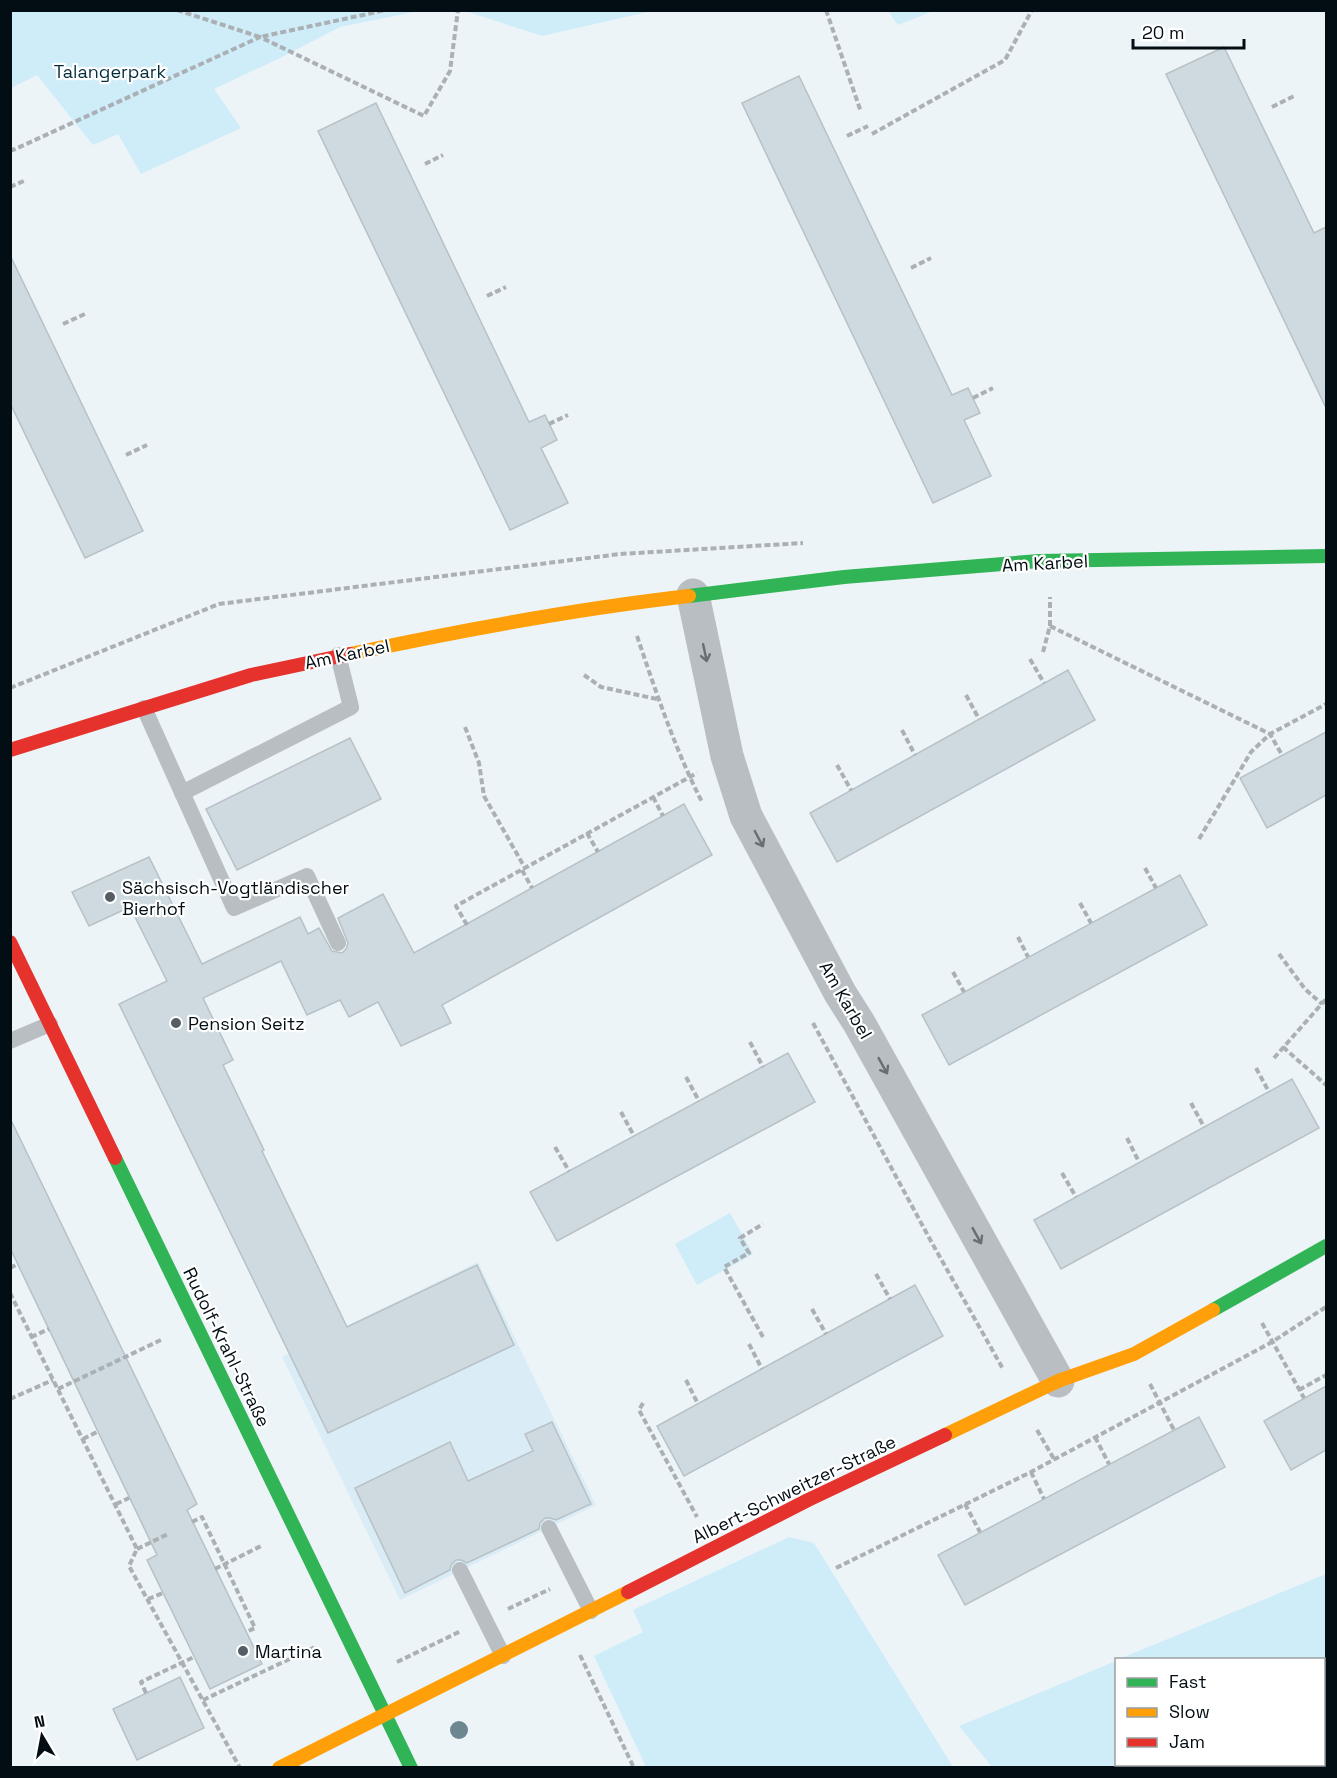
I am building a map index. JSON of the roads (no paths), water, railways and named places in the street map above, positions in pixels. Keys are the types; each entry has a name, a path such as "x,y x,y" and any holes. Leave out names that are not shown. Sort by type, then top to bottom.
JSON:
{"street":[{"name":"Am Karbel","path":"10,750 251,675 338,655 627,603 844,577 1039,561 1326,556"},
{"name":"Am Karbel","path":"693,596 726,756 747,816 835,983 1058,1381"},
{"name":"Rudolf-Krahl-Straße","path":"10,942 411,1767"},
{"name":"Albert-Schweitzer-Straße","path":"279,1767 385,1716 808,1500 1058,1381 1134,1354 1326,1246"}],"lane":[{"path":"182,793 351,708 338,655"},
{"path":"144,708 234,908 307,876 338,943"},
{"path":"10,1041 50,1024"},
{"path":"549,1528 591,1611"},
{"path":"460,1570 503,1656"}],"place":[{"name":"Sächsisch-Vogtländischer Bierhof","path":"110,897"},
{"name":"Pension Seitz","path":"176,1023"},
{"name":"Martina","path":"243,1651"}],"park label":[{"name":"Talangerpark","path":"110,71"}]}
